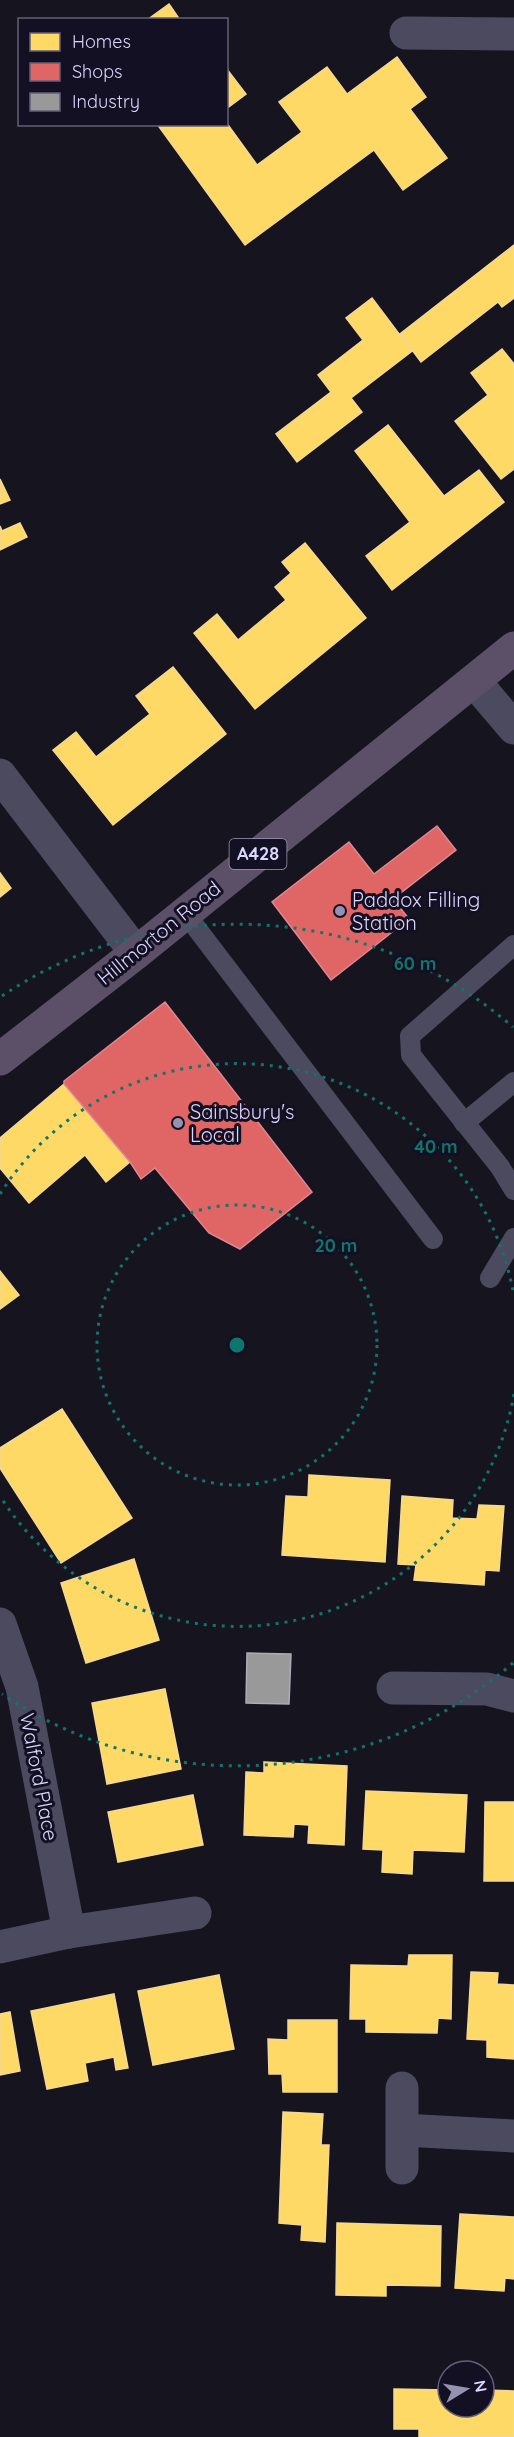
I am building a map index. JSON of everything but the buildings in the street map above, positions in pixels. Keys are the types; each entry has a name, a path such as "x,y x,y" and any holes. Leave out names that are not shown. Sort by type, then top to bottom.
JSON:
{"highway":[{"name":"Hillmorton Road","path":"0,1059 136,953 514,648"}],"street":[{"path":"406,33 514,34"},
{"path":"474,681 514,728"},
{"path":"0,775 136,953"},
{"name":"Walford Place","path":"0,1624 22,1687 69,1932"},
{"path":"393,1688 487,1689 514,1696"},
{"path":"0,1947 69,1932 195,1913"},
{"path":"402,2088 402,2168"},
{"path":"403,2130 514,2136"}],"lane":[{"path":"185,913 433,1239"},
{"path":"514,945 410,1036 411,1055 500,1167 514,1190"},
{"path":"464,1123 514,1082"},
{"path":"490,1278 514,1238"}],"place":[{"name":"Paddox Filling Station","path":"340,911"},
{"name":"Sainsbury's Local","path":"178,1123"}]}
